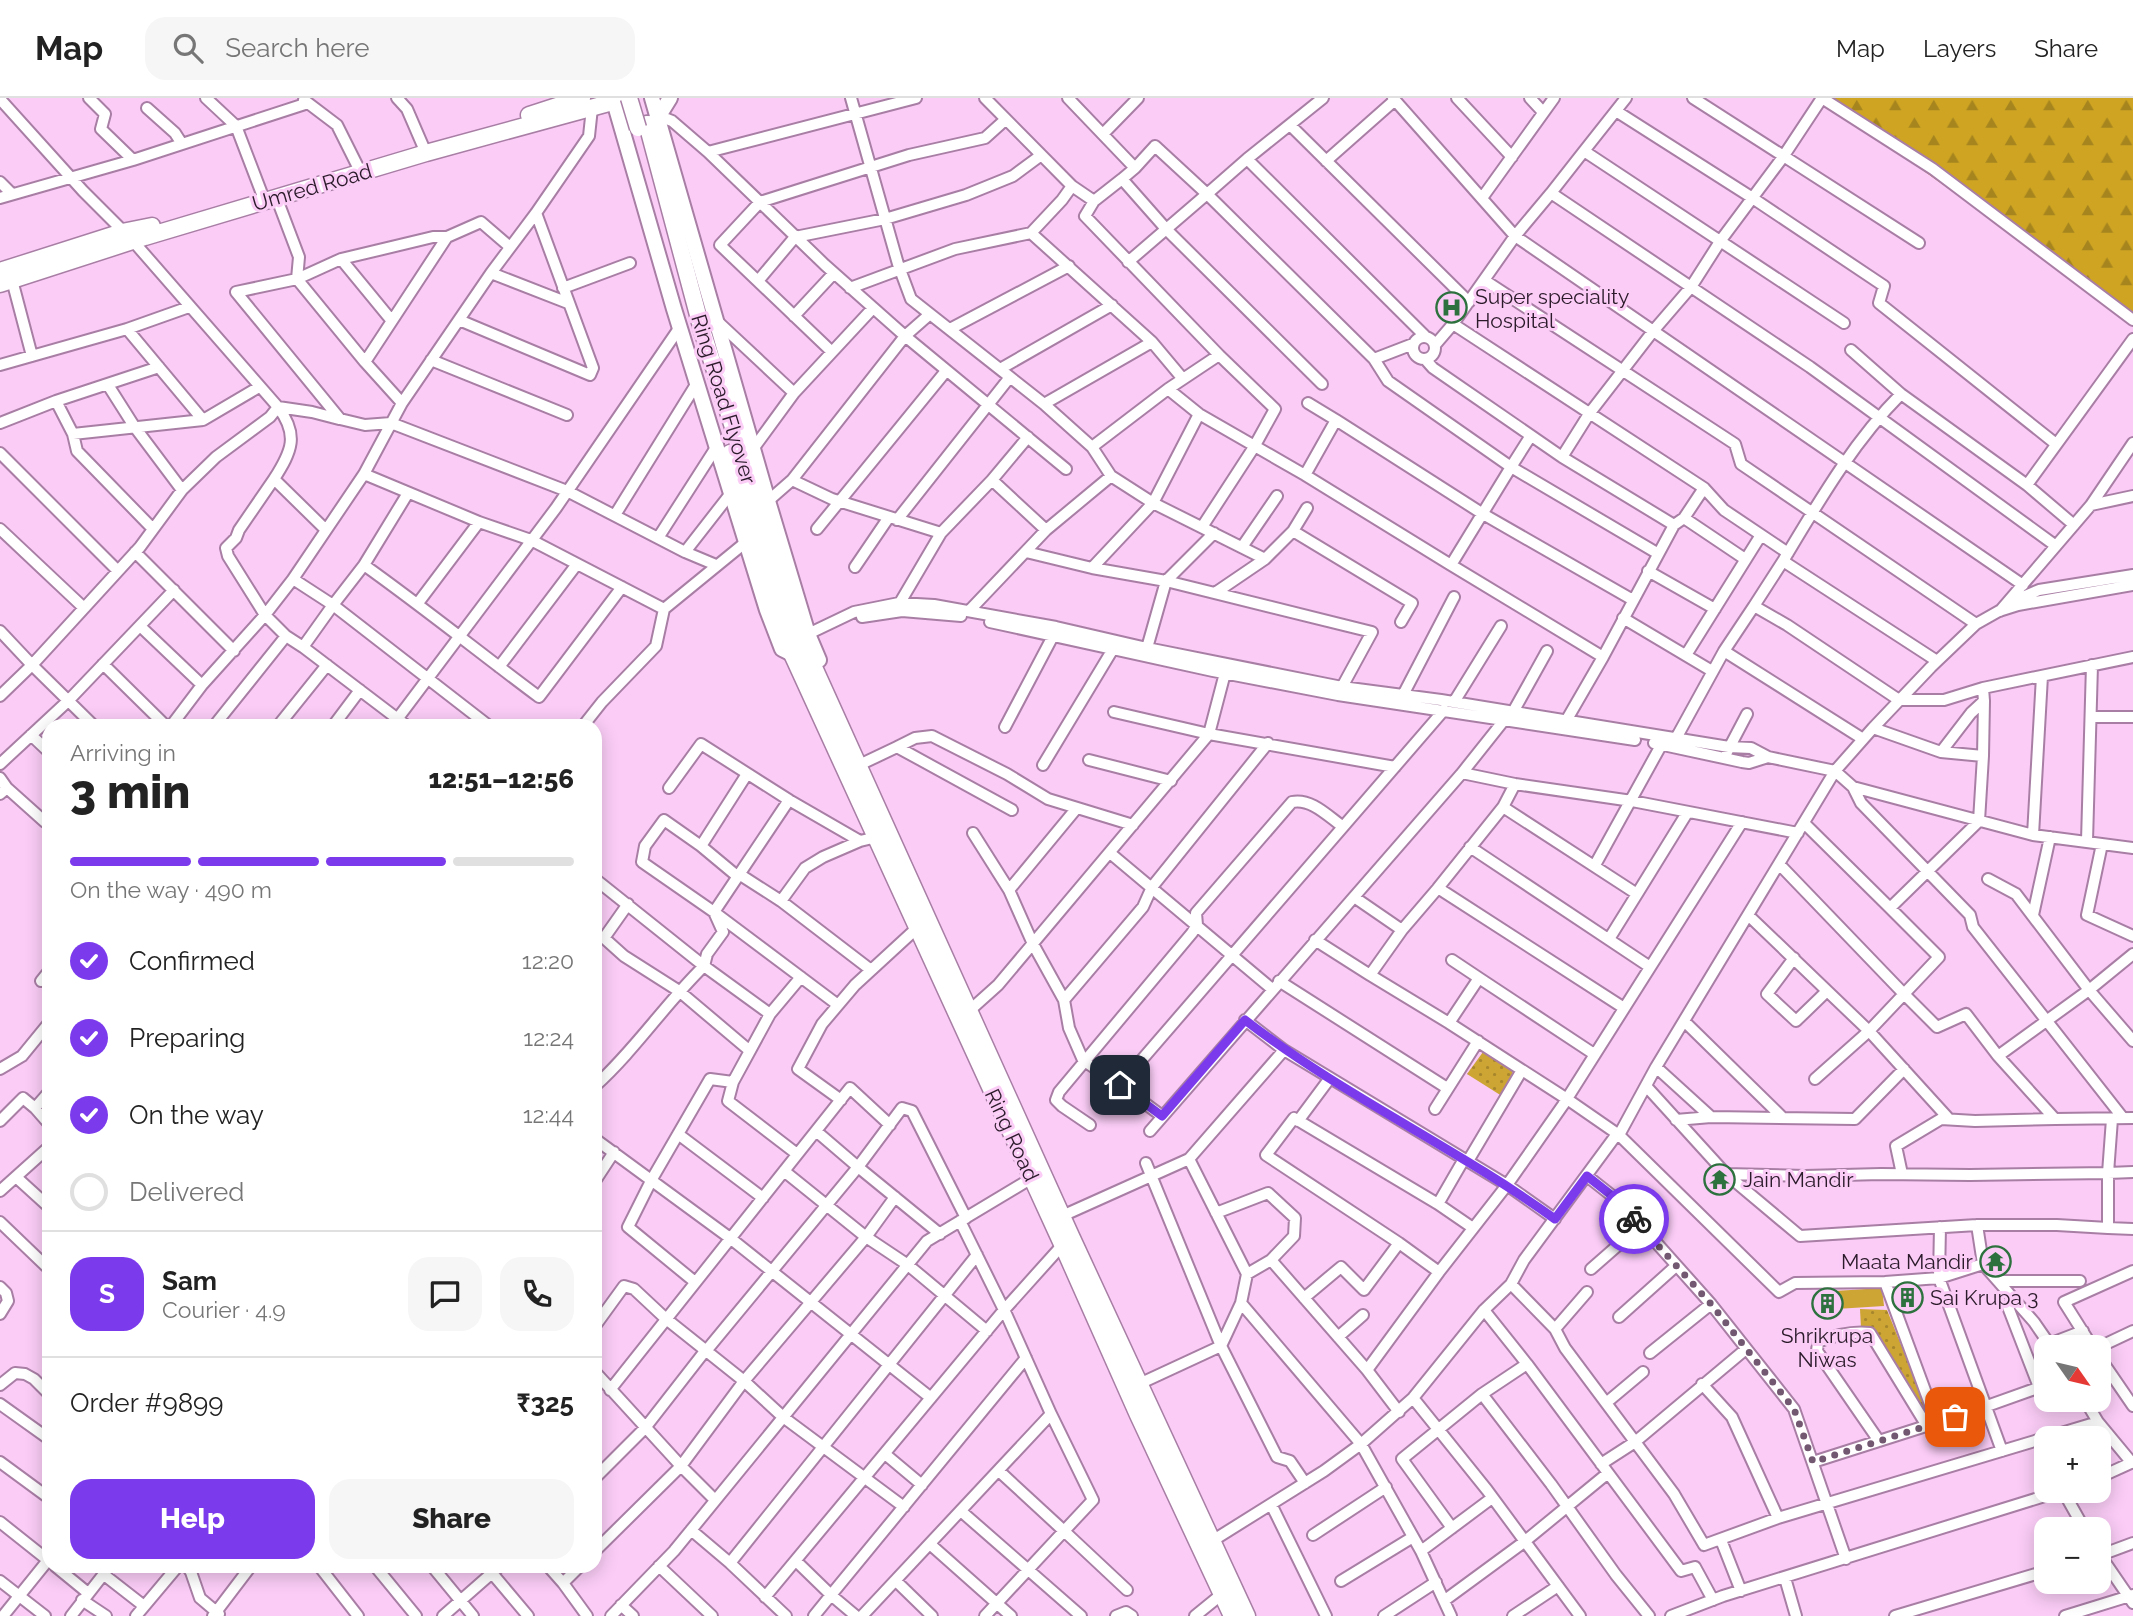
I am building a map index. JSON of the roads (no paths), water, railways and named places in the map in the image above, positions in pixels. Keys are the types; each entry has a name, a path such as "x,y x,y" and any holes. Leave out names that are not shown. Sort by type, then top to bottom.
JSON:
{"highway":[{"name":"Ring Road Flyover","path":"639,98 693,333 792,654"},
{"path":"4,278 212,205 270,196 437,144 587,103 621,99"},
{"name":"Ring Road Flyover","path":"621,99 644,123 702,330 799,634 825,695"},
{"name":"Umred Road","path":"270,196 425,149"},
{"name":"Ring Road","path":"792,654 969,1011 1062,1216 1067,1240 1138,1415 1232,1616"},
{"name":"Ring Road","path":"825,695 858,766 917,928 1032,1178 1067,1240 1139,1384 1247,1616"}],"main road":[{"path":"652,98 644,123 680,327 767,610 782,649 792,654"},
{"path":"644,123 670,98"},
{"path":"644,123 714,318 808,634 829,686 825,695"}],"street":[{"path":"89,98 105,114 101,129 133,160"},
{"path":"206,98 236,126 299,257 297,279 402,403"},
{"path":"397,98 407,109 425,149"},
{"path":"851,98 899,268 911,299 1044,404 1092,447 1111,476 1153,503 1265,559"},
{"path":"708,152 916,98"},
{"path":"985,98 1040,156 1072,186 1094,201"},
{"path":"1068,98 1135,168"},
{"path":"1103,135 1137,98"},
{"path":"1128,262 1247,159 1323,98"},
{"path":"1457,98 1512,157"},
{"path":"1530,98 1543,112"},
{"path":"1482,198 1554,98"},
{"path":"1425,359 1432,356 1435,345 1516,236 1626,98"},
{"path":"1693,98 1919,243"},
{"path":"1562,457 1589,414 1690,287 1822,98 1933,169 2133,320"},
{"path":"0,99 128,236 290,423 291,444 284,465 236,538 226,548 228,556 265,614 286,636 360,690 393,719"},
{"path":"1326,161 1394,99 1516,236 2023,585"},
{"path":"0,198 133,160 304,100 337,125 358,167"},
{"path":"175,719 293,579 364,474 402,403 589,136 587,103"},
{"path":"147,107 175,133 182,144"},
{"path":"1616,111 1884,286 1879,303 2056,444"},
{"path":"832,352 720,245 760,202 870,167 985,138 1005,120"},
{"path":"644,123 672,121 850,288 946,372 1066,469"},
{"path":"1290,125 1469,302"},
{"path":"1202,527 1254,447 1275,409 1085,216 1094,201 1135,168 1155,146 1374,359 1388,381 1511,467 1657,554"},
{"path":"1584,151 1844,323"},
{"path":"758,281 795,237 885,219 966,195 1013,176 1040,156"},
{"path":"1247,159 1435,345"},
{"path":"1122,179 1167,230 1322,384"},
{"path":"0,182 12,194"},
{"path":"850,288 955,249 1031,233 1072,186"},
{"path":"1551,193 1810,367 2056,546"},
{"path":"459,320 590,376 593,368 536,213"},
{"path":"340,419 236,292 297,279 341,259 433,237 447,237 481,222 510,247"},
{"path":"1031,233 1152,342 1183,379"},
{"path":"365,362 447,237"},
{"path":"341,259 392,321"},
{"path":"563,288 630,263"},
{"path":"950,329 1069,266"},
{"path":"491,273 568,303"},
{"path":"794,316 834,273"},
{"path":"4,278 32,356"},
{"path":"1484,280 1735,444 1741,464 1976,624"},
{"path":"1000,369 1112,304"},
{"path":"0,365 127,329 189,307"},
{"path":"752,449 794,393 873,307"},
{"path":"768,501 792,480 905,336 930,314"},
{"path":"714,318 794,393"},
{"path":"1453,324 1704,488 1724,510 1761,535 1786,557 1937,661"},
{"path":"402,719 427,678 567,491 680,327"},
{"path":"127,329 203,420"},
{"path":"1374,359 1413,344 1424,336"},
{"path":"2027,485 2133,339"},
{"path":"1044,404 1152,342"},
{"path":"1413,344 1415,355 1425,359 1433,368 1530,437 1745,559"},
{"path":"1851,351 1901,394 2027,485 2074,525"},
{"path":"1092,447 1219,355"},
{"path":"431,360 567,415"},
{"path":"0,423 56,401 159,367"},
{"path":"817,528 946,372"},
{"path":"855,567 1010,377"},
{"path":"615,516 697,383"},
{"path":"108,385 134,426 182,490"},
{"path":"73,434 203,420 259,387"},
{"path":"1168,390 1199,414 1305,475 1603,657"},
{"path":"1595,865 1724,650 1812,514 1878,417 1901,394"},
{"path":"56,401 73,434 77,451 153,529"},
{"path":"1308,403 1483,514 1633,600"},
{"path":"278,407 365,425 391,423 567,491 685,552 716,565"},
{"path":"0,696 32,665 135,552 182,490 216,457 270,417 278,407"},
{"path":"1092,568 1153,503 1199,414"},
{"path":"1305,475 1336,420"},
{"path":"898,607 942,533 1028,437"},
{"path":"1451,565 1530,437"},
{"path":"2000,611 2091,505 2133,443"},
{"path":"658,538 717,446"},
{"path":"0,453 118,571"},
{"path":"364,474 408,494 531,540 664,609"},
{"path":"969,611 1046,530 1111,476"},
{"path":"274,480 326,530"},
{"path":"792,480 839,501 942,533"},
{"path":"992,480 1046,530"},
{"path":"1566,721 1657,554 1704,488"},
{"path":"685,552 732,493"},
{"path":"303,647 364,565 408,494"},
{"path":"1242,547 1276,496"},
{"path":"2091,505 2133,496"},
{"path":"1215,593 1265,559 1293,530 1307,508"},
{"path":"418,603 479,522"},
{"path":"0,529 84,608"},
{"path":"1293,530 1412,603 1401,622"},
{"path":"1147,648 1166,581 1214,533"},
{"path":"1686,655 1761,535"},
{"path":"589,719 656,646 664,609 746,542"},
{"path":"135,552 234,651"},
{"path":"1026,552 1092,568 1166,581 1372,632 1342,687"},
{"path":"499,667 577,564"},
{"path":"364,565 539,696 622,587"},
{"path":"1648,571 1715,609"},
{"path":"2018,605 2025,596 2039,590 2133,575"},
{"path":"293,579 333,605 480,719"},
{"path":"1212,1541 1306,1483 1361,1444 1399,1412 1484,1310 1511,1284 1524,1260 1614,1138 1619,1135 1656,1067 1835,771 1899,700 1976,624 2000,611 2018,605 2133,585"},
{"path":"48,719 174,590"},
{"path":"1403,695 1454,597"},
{"path":"1754,606 1899,700 1944,700 1983,688 2133,657"},
{"path":"808,634 854,612 898,607 969,611 1342,687 1454,702 1532,720 1669,741"},
{"path":"932,609 1348,697 1444,710 1509,715"},
{"path":"1623,618 1712,671"},
{"path":"140,626 202,685"},
{"path":"1454,702 1501,626"},
{"path":"0,631 87,719"},
{"path":"220,719 286,636"},
{"path":"1004,727 1053,636"},
{"path":"1043,765 1113,649"},
{"path":"1724,650 1863,739"},
{"path":"1150,1131 1509,715 1547,651"},
{"path":"103,664 162,719"},
{"path":"2087,841 2092,664"},
{"path":"284,719 327,665"},
{"path":"969,1011 998,985 1209,734 1225,673"},
{"path":"2033,835 2042,676"},
{"path":"1890,908 1979,821 1983,688"},
{"path":"338,719 360,690"},
{"path":"1941,752 1971,713 1984,701"},
{"path":"1120,1085 1444,710"},
{"path":"1114,712 1209,734 1395,767"},
{"path":"1727,753 1747,714"},
{"path":"2091,717 2133,717"},
{"path":"1532,720 1566,721 1727,753 1749,762 1768,757 1835,771 1853,787 1861,803 1970,915 1973,926 2123,1119"},
{"path":"0,764 42,725"},
{"path":"1873,728 1941,752 1983,756"},
{"path":"31,735 42,745"},
{"path":"858,766 915,738 932,736 1007,774 1048,800 1133,825"},
{"path":"1065,1000 1143,907 1152,887 1268,743"},
{"path":"669,788 701,744 860,841"},
{"path":"897,747 1012,810"},
{"path":"1089,760 1171,781"},
{"path":"1461,773 1515,784 1632,801 1798,833"},
{"path":"701,846 747,774"},
{"path":"1370,975 1402,930 1503,807 1515,784"},
{"path":"2,787 42,820"},
{"path":"1853,787 2033,835 2133,848"},
{"path":"714,912 789,800"},
{"path":"1090,1125 1056,1100 1059,1091 1197,925 1196,913 1292,802 1300,800 1310,804 1342,826"},
{"path":"1503,807 1637,894"},
{"path":"1009,890 1076,809"},
{"path":"1609,939 1687,813"},
{"path":"838,1005 642,862 645,846 664,820 738,875 782,901 871,970"},
{"path":"1367,1370 1507,1185 1567,1099 1742,822"},
{"path":"1804,822 1939,957 1869,1031 1815,1079"},
{"path":"973,833 1009,890 1032,944 1065,1000 1069,1028 1083,1060 1162,1116"},
{"path":"782,901 805,868 860,841 882,836"},
{"path":"2033,915 2050,837"},
{"path":"2102,844 2087,915 2133,936"},
{"path":"1470,847 1650,967"},
{"path":"1110,853 1232,954 1276,985 1447,1088"},
{"path":"1779,864 1937,1027 1966,1014 1998,1056 2055,1119"},
{"path":"1988,879 2016,894 2089,990 2133,1041"},
{"path":"602,884 704,966 770,1014"},
{"path":"1438,888 1624,1008"},
{"path":"1354,897 1402,930"},
{"path":"628,904 604,938 624,956 679,991 750,1051"},
{"path":"602,1078 619,1064 679,991 704,966 707,954 723,932 714,912"},
{"path":"1748,915 1869,1031 1949,1119"},
{"path":"841,1100 798,1069 822,1024 838,1005 917,928"},
{"path":"1315,940 1478,1041 1619,1135 1779,1292 1795,1283 1885,1282 1939,1278 1983,1264"},
{"path":"1998,1056 2089,990 2133,954"},
{"path":"1794,958 1767,994 1796,1021 1827,991"},
{"path":"1452,960 1594,1054"},
{"path":"797,1154 728,1101 733,1082 770,1014 801,977"},
{"path":"1449,1023 1479,978"},
{"path":"1245,1020 1284,1050 1507,1185 1555,1219"},
{"path":"1684,1021 1782,1117"},
{"path":"0,1069 22,1056 42,1032"},
{"path":"1435,1109 1478,1041"},
{"path":"1062,1216 1189,1159 1284,1050"},
{"path":"1656,1067 1710,1117"},
{"path":"1676,1121 1710,1117 1855,1119 1904,1069"},
{"path":"1438,1204 1522,1070"},
{"path":"1298,1121 1330,1077"},
{"path":"695,1282 628,1227 652,1179 710,1079 733,1082"},
{"path":"1646,1086 1726,1174 1800,1236 1978,1226 2057,1225 2133,1229"},
{"path":"610,1390 850,1088 890,1125"},
{"path":"0,1121 23,1098 42,1116"},
{"path":"35,1108 42,1100"},
{"path":"602,1466 645,1428 858,1167 902,1108 912,1111 1093,1500 985,1616"},
{"path":"1439,1272 1266,1155 1294,1118 1438,1204 1473,1228"},
{"path":"1902,1174 1896,1146 1941,1119 2123,1119"},
{"path":"2108,1228 2108,1173 2123,1119"},
{"path":"816,1131 940,1234"},
{"path":"678,1134 763,1198"},
{"path":"602,1144 730,1238 931,1398"},
{"path":"602,1170 614,1152"},
{"path":"0,1191 42,1153"},
{"path":"1139,1384 1221,1346 1241,1303 1247,1274 1189,1159"},
{"path":"1146,1163 1221,1346 1277,1457 1290,1461 1306,1483"},
{"path":"785,1171 866,1237 908,1265 987,1331"},
{"path":"1726,1174 1805,1176 2133,1172"},
{"path":"1587,1176 1620,1202 1711,1304 1794,1409 1846,1559"},
{"path":"16,1177 42,1201"},
{"path":"611,1616 691,1530 927,1241 1032,1178"},
{"path":"1216,1213 1268,1193 1295,1217 1294,1236 1271,1260 1247,1274"},
{"path":"602,1544 681,1466 744,1381 866,1237 895,1197"},
{"path":"0,1222 42,1262"},
{"path":"1978,1226 1983,1264 2041,1335"},
{"path":"1591,1269 1640,1227"},
{"path":"1940,1227 1939,1278 2003,1451"},
{"path":"765,1597 1004,1310 1067,1240"},
{"path":"1304,1298 1341,1266 1364,1290 1399,1243"},
{"path":"730,1563 977,1255"},
{"path":"1271,1260 1367,1370 1399,1412"},
{"path":"1619,1317 1676,1266"},
{"path":"2086,1335 2064,1303 2133,1271"},
{"path":"1998,1281 2080,1281"},
{"path":"1885,1282 1932,1424"},
{"path":"1511,1284 1555,1329 1565,1348 1674,1494 1704,1545 1778,1518 2098,1422"},
{"path":"602,1316 624,1286 635,1289 665,1318 744,1381 783,1417 904,1507"},
{"path":"0,1287 6,1293 8,1301 0,1314"},
{"path":"1555,1329 1587,1292"},
{"path":"2014,1300 2008,1307 2034,1366"},
{"path":"1241,1303 1361,1444 1421,1552 1451,1616"},
{"path":"1650,1353 1711,1304"},
{"path":"1484,1310 1681,1571 1695,1567 1713,1600"},
{"path":"1338,1338 1363,1315"},
{"path":"2074,1335 2083,1331"},
{"path":"2111,1341 2133,1331"},
{"path":"1879,1441 1817,1351 1818,1342 1832,1336 1870,1333 1932,1424"},
{"path":"1601,1464 1635,1442 1746,1349"},
{"path":"814,1616 1026,1358"},
{"path":"1452,1528 1402,1459 1482,1394 1527,1364"},
{"path":"1606,1403 1643,1372"},
{"path":"2111,1372 2131,1399"},
{"path":"0,1385 15,1373 25,1374 42,1387"},
{"path":"602,1380 715,1500"},
{"path":"1702,1384 1732,1417 1778,1518"},
{"path":"1813,1462 2034,1389"},
{"path":"1482,1394 1649,1616"},
{"path":"1413,1398 1580,1616"},
{"path":"0,1404 42,1434"},
{"path":"2092,1412 2133,1462 2111,1472"},
{"path":"863,1616 1051,1414"},
{"path":"885,1454 922,1485"},
{"path":"0,1462 42,1493"},
{"path":"999,1471 1127,1590"},
{"path":"1445,1600 1524,1542 1608,1473"},
{"path":"1313,1535 1386,1487"},
{"path":"1421,1552 1492,1498"},
{"path":"1671,1616 1684,1614 1713,1600 1741,1591 2034,1500"},
{"path":"1271,1504 1326,1616"},
{"path":"962,1512 1081,1616"},
{"path":"0,1522 42,1556"},
{"path":"691,1530 786,1616"},
{"path":"1341,1581 1413,1537"},
{"path":"1721,1540 1741,1591"},
{"path":"2111,1550 2133,1543"},
{"path":"931,1545 1011,1616"},
{"path":"796,1561 856,1616"},
{"path":"659,1566 712,1616"},
{"path":"2065,1616 2132,1598 2111,1570"},
{"path":"3,1616 42,1571"},
{"path":"61,1573 106,1616"},
{"path":"71,1616 105,1573"},
{"path":"110,1573 144,1606"},
{"path":"136,1616 172,1573"},
{"path":"191,1573 200,1598 217,1614 244,1573"},
{"path":"324,1573 358,1616"},
{"path":"381,1573 416,1616"},
{"path":"438,1573 473,1616"},
{"path":"443,1616 489,1573"},
{"path":"496,1573 528,1616"},
{"path":"554,1573 587,1616"},
{"path":"563,1583 573,1573"},
{"path":"1895,1616 2034,1575"},
{"path":"1785,1578 1796,1616"},
{"path":"0,1581 45,1616"},
{"path":"896,1581 932,1616"},
{"path":"1384,1616 1436,1582"},
{"path":"1513,1616 1558,1586"},
{"path":"1195,1616 1222,1594"},
{"path":"621,1605 633,1616"},
{"path":"1116,1616 1126,1612 1132,1616"}],"place":[{"name":"Super speciality Hospital","path":"1452,308"},
{"name":"Jain Mandir","path":"1720,1179"},
{"name":"Maata Mandir","path":"1996,1261"},
{"name":"Sai Krupa 3","path":"1907,1297"},
{"name":"Shrikrupa Niwas","path":"1827,1303"}]}
